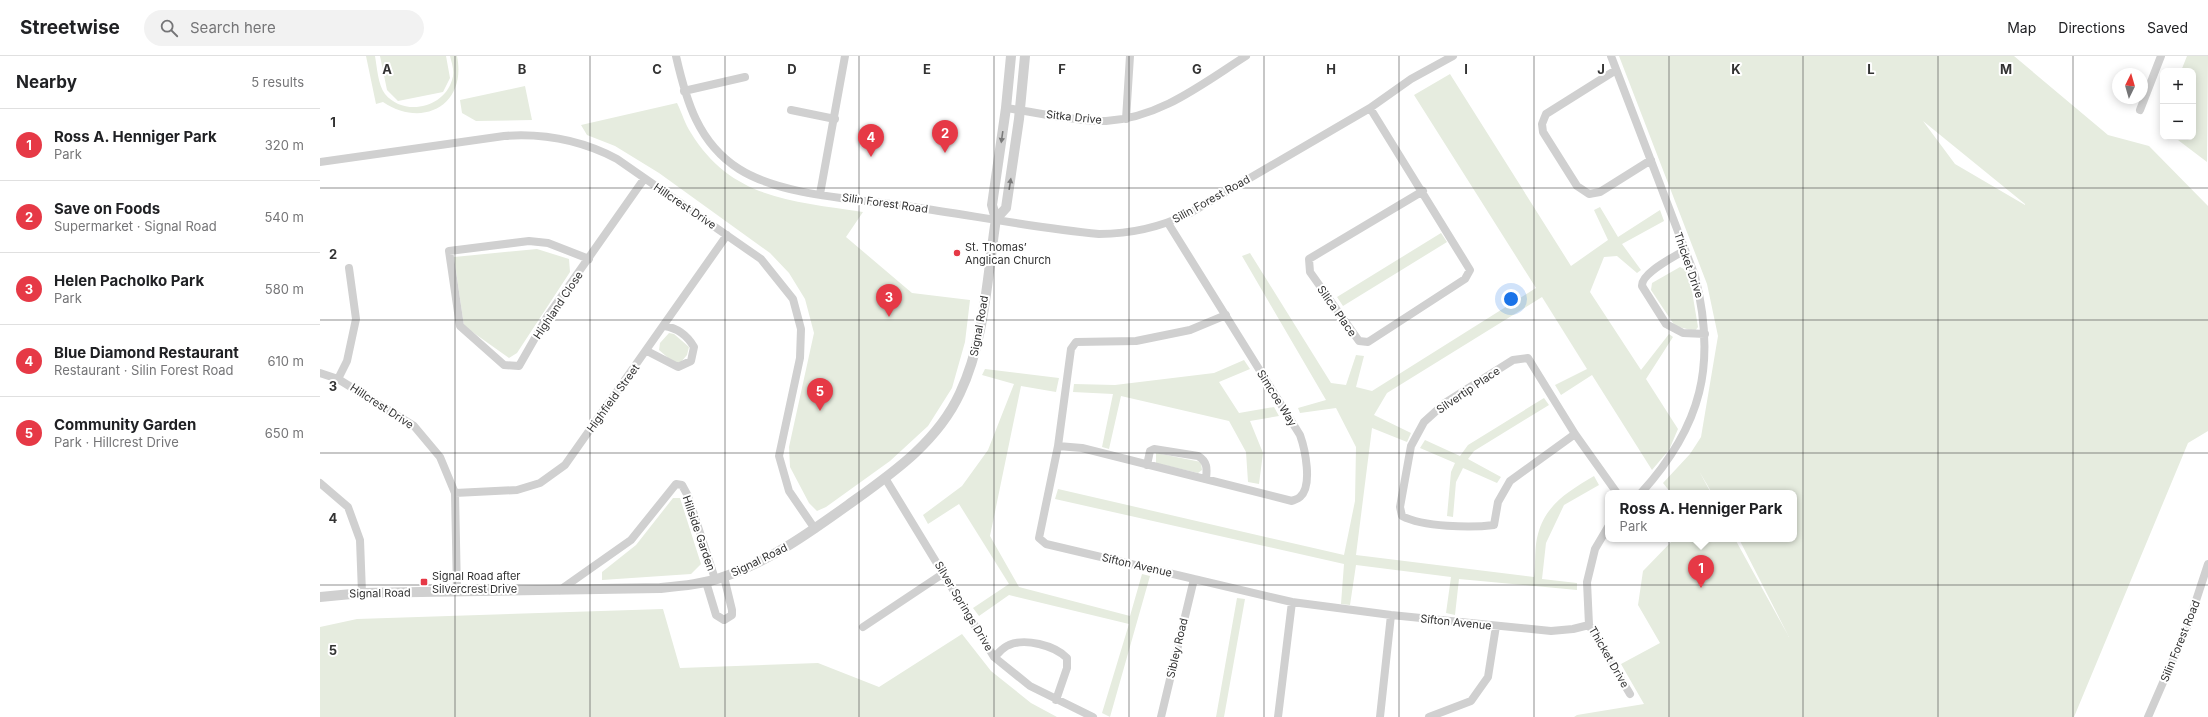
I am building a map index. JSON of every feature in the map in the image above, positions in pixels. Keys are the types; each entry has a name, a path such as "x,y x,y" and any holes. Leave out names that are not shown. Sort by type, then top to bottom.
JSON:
{"street":[{"name":"Silin Forest Road","path":"676,56 684,91 694,118 706,138 715,149 739,169 761,180 820,194 1099,234 1129,233 1168,223 1190,212 1370,108 1411,79 1453,56"},
{"path":"820,194 835,119 845,56"},
{"name":"Signal Road","path":"320,597 362,593 559,591 660,588 715,579 763,561 786,548 815,529 885,478 932,436 952,409 963,388 975,351 980,328 996,219 992,205 1006,108 1011,56"},
{"name":"Signal Road","path":"996,219 1006,208 1020,110 1025,56"},
{"path":"1126,119 1130,56"},
{"name":"Sitka Drive","path":"1006,108 1093,120 1126,119 1149,113 1171,103 1246,56"},
{"name":"Thicket Drive","path":"1611,56 1685,250 1700,297 1705,334 1703,374 1690,421 1671,457 1644,490"},
{"path":"2140,110 2161,56"},
{"path":"1616,70 1546,114 1542,124 1544,132 1577,186 1589,194 1600,192 1650,160"},
{"path":"684,91 745,77"},
{"name":"Silica Place","path":"1370,108 1423,191 1470,270 1465,280 1368,342 1358,341 1310,272 1309,259 1423,191"},
{"path":"791,110 835,119"},
{"name":"Hillcrest Drive","path":"320,162 504,136 533,135 568,140 596,148 617,159 761,259 793,299 801,329 800,358 779,456 789,491 815,529"},
{"name":"Highland Close","path":"589,259 548,243 529,241 449,251 460,326 504,365 519,366 547,317 589,259 644,179"},
{"name":"Simcoe Way","path":"1058,446 1082,448 1292,501 1301,496 1306,485 1306,453 1300,435 1168,223"},
{"name":"Highfield Street","path":"455,493 517,490 540,483 565,465 727,235"},
{"path":"1685,250 1647,275 1642,282 1642,286 1662,318 1672,328 1683,333 1705,334"},
{"path":"338,379 347,361 356,319 349,268"},
{"name":"Sifton Avenue","path":"1226,316 1190,330 1136,341 1076,342 1071,349 1058,446 1039,538 1046,544 1292,602 1391,615 1551,631 1574,629 1589,625"},
{"path":"646,351 678,367 691,361 694,347 690,339 674,327 664,326"},
{"name":"Silvertip Place","path":"1575,434 1510,481 1498,502 1494,525 1474,528 1412,521 1402,516 1400,507 1411,446 1424,422 1445,403 1513,360 1528,358 1575,434 1615,490"},
{"name":"Hillcrest Drive","path":"320,373 338,379 414,426 440,457 455,493 457,591"},
{"path":"1147,465 1150,451 1154,449 1198,456 1204,460 1207,466 1206,479"},
{"name":"Silver Springs Drive","path":"885,478 994,657 1030,686 1093,717"},
{"path":"320,483 348,507 360,540 362,593"},
{"name":"Hillside Garden","path":"559,591 631,540 676,484 682,485 688,496 715,579"},
{"name":"Thicket Drive","path":"1605,532 1595,549 1587,582 1589,625 1630,694"},
{"name":"Silin Forest Road","path":"2148,717 2188,625 2208,564"},
{"path":"863,627 944,573"},
{"name":"Sibley Road","path":"1161,717 1194,579"},
{"path":"1278,717 1292,602"},
{"path":"1380,717 1391,615"},
{"path":"1429,717 1471,701 1488,677 1496,626"},
{"path":"994,657 1007,645 1023,641 1060,651 1067,658 1067,668 1056,700"}],"shaded area":[{"path":"366,56 375,56 378,76 385,94 393,101 402,105 412,107 423,106 432,103 448,90 453,77 453,68 450,56 457,56 458,73 455,88 449,99 439,108 427,112 413,113 398,110 383,102 376,104"},
{"path":"380,56 446,56 450,78 443,92 398,101 387,90"},
{"path":"1619,56 2014,56 2108,135 2149,146 2208,206 2208,431 2188,443 2074,717 1574,717 1577,715 1644,704 1621,664 1660,643 1638,605 1643,571 1671,542 1737,542 1789,637 1741,542 1797,542 1797,490 1710,490 1699,471 1709,490 1669,490 1663,483 1690,454 1701,437 1718,336 1707,284","holes":["1923,121 2025,204 1955,164"]},
{"path":"2187,56 2208,56 2207,162 2178,140 2196,140 2196,68 2182,68"},
{"path":"1450,74 1571,266 1608,240 1594,210 1600,207 1618,237 1660,210 1664,221 1622,244 1641,270 1637,273 1617,256 1604,257 1590,292 1641,370 1669,334 1673,337 1646,379 1678,429 1669,450 1652,470 1592,375 1561,395 1555,385 1587,369 1542,297 1387,393 1374,415 1411,433 1407,442 1372,428 1356,555 1534,577 1538,534 1547,514 1567,493 1594,476 1599,485 1564,505 1546,543 1542,579 1577,583 1577,590 1459,579 1455,615 1446,613 1451,577 1356,565 1350,605 1341,604 1344,564 1055,499 1058,489 1344,555 1355,501 1356,447 1336,408 1300,413 1298,408 1326,400 1242,256 1250,253 1331,383 1346,385 1356,355 1364,356 1356,387 1372,391 1536,288 1414,95"},
{"path":"525,86 532,120 476,121 462,113 460,100"},
{"path":"677,103 691,133 707,155 725,172 745,185 766,194 789,200 863,212 846,237 912,293 970,300 965,342 952,388 928,426 890,461 826,507 817,511 809,503 790,467 789,447 814,333 805,299 789,273 770,253 659,173 615,146 587,135 581,125"},
{"path":"1441,233 1447,242 1343,306 1337,297"},
{"path":"537,249 569,259 570,272 517,353 509,358 464,326 454,257"},
{"path":"1680,267 1686,270 1691,285 1698,327 1695,331 1675,326 1651,290 1652,283"},
{"path":"669,333 674,334 689,347 687,355 681,362 674,363 659,350 660,343"},
{"path":"1244,360 1250,369 1219,382 1239,413 1274,407 1279,416 1250,421 1263,453 1259,484 1248,482 1246,452 1229,421 1121,396 1109,449 1102,447 1113,394 1073,392 1074,384 1115,385 1214,373"},
{"path":"985,369 1059,378 1056,392 1021,386 990,536 1019,587 1130,616 1142,574 1150,576 1110,717 1102,713 1129,624 1009,595 979,616 973,608 1009,584 959,504 928,524 923,515 962,486 988,450 1014,384 982,375"},
{"path":"1544,398 1549,405 1474,451 1468,459 1501,477 1497,483 1463,468 1456,482 1453,517 1447,516 1451,472 1455,463 1420,448 1425,440 1460,456 1468,445"},
{"path":"1156,453 1201,462 1202,470 1198,473 1156,463"},
{"path":"673,498 680,498 701,564 691,574 602,580 602,572 636,545"},
{"path":"1237,598 1245,599 1224,717 1216,717"},
{"path":"663,609 680,668 818,663 879,687 962,634 991,671 1031,703 1057,717 320,717 320,627 357,619"}],"place":[{"name":"Save on Foods","path":"945,153"},
{"name":"Blue Diamond Restaurant","path":"871,157"},
{"name":"St. Thomas’ Anglican Church","path":"957,253"},
{"name":"Helen Pacholko Park","path":"889,317"},
{"name":"Community Garden","path":"820,411"},
{"name":"Signal Road after Silvercrest Drive","path":"424,582"},
{"name":"Ross A. Henniger Park","path":"1701,588"}]}
